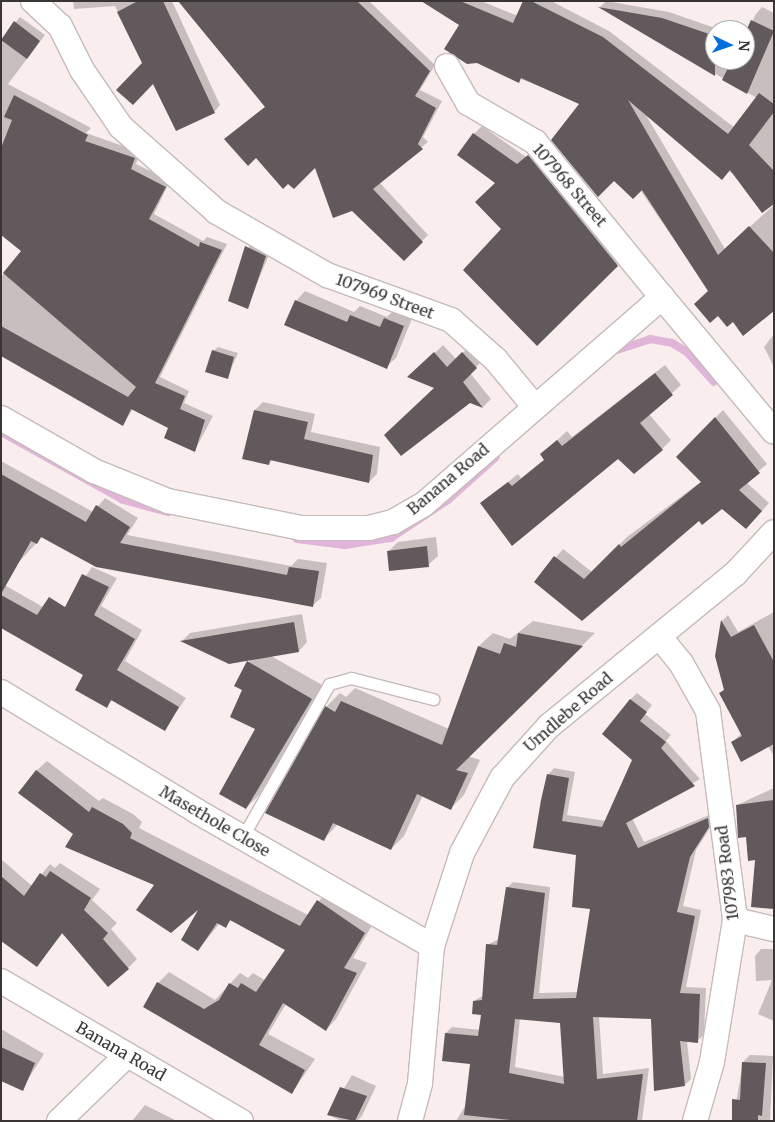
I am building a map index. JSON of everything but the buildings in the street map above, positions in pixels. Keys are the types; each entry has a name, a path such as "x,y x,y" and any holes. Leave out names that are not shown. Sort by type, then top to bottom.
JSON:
{"street":[{"name":"107969 Street","path":"33,1 60,26 82,70 121,127 217,212 327,275 451,320 496,360 534,406"},
{"name":"107968 Street","path":"447,66 468,103 535,142 662,298"},
{"name":"Banana Road","path":"1,418 94,471 168,502 333,531 393,522 423,505 534,406 662,298"},
{"path":"662,298 774,432"},
{"name":"Umdlebe Road","path":"410,1121 423,1056 432,946 475,822 516,758 735,574 774,532"},
{"name":"107983 Road","path":"659,636 681,663 708,711 735,920 712,1062 694,1121"},
{"name":"Masethole Close","path":"1,692 242,838 432,946"},
{"path":"735,920 774,929"},
{"name":"Banana Road","path":"1,981 241,1121"},
{"path":"59,1121 127,1054"}],"lane":[{"path":"242,838 329,684 351,678 432,699"}],"waterway":[{"path":"617,350 650,339 672,343 687,352 714,382"},
{"path":"1,432 123,500 168,512"},
{"path":"297,539 345,545 391,538 448,500 496,457"}]}
